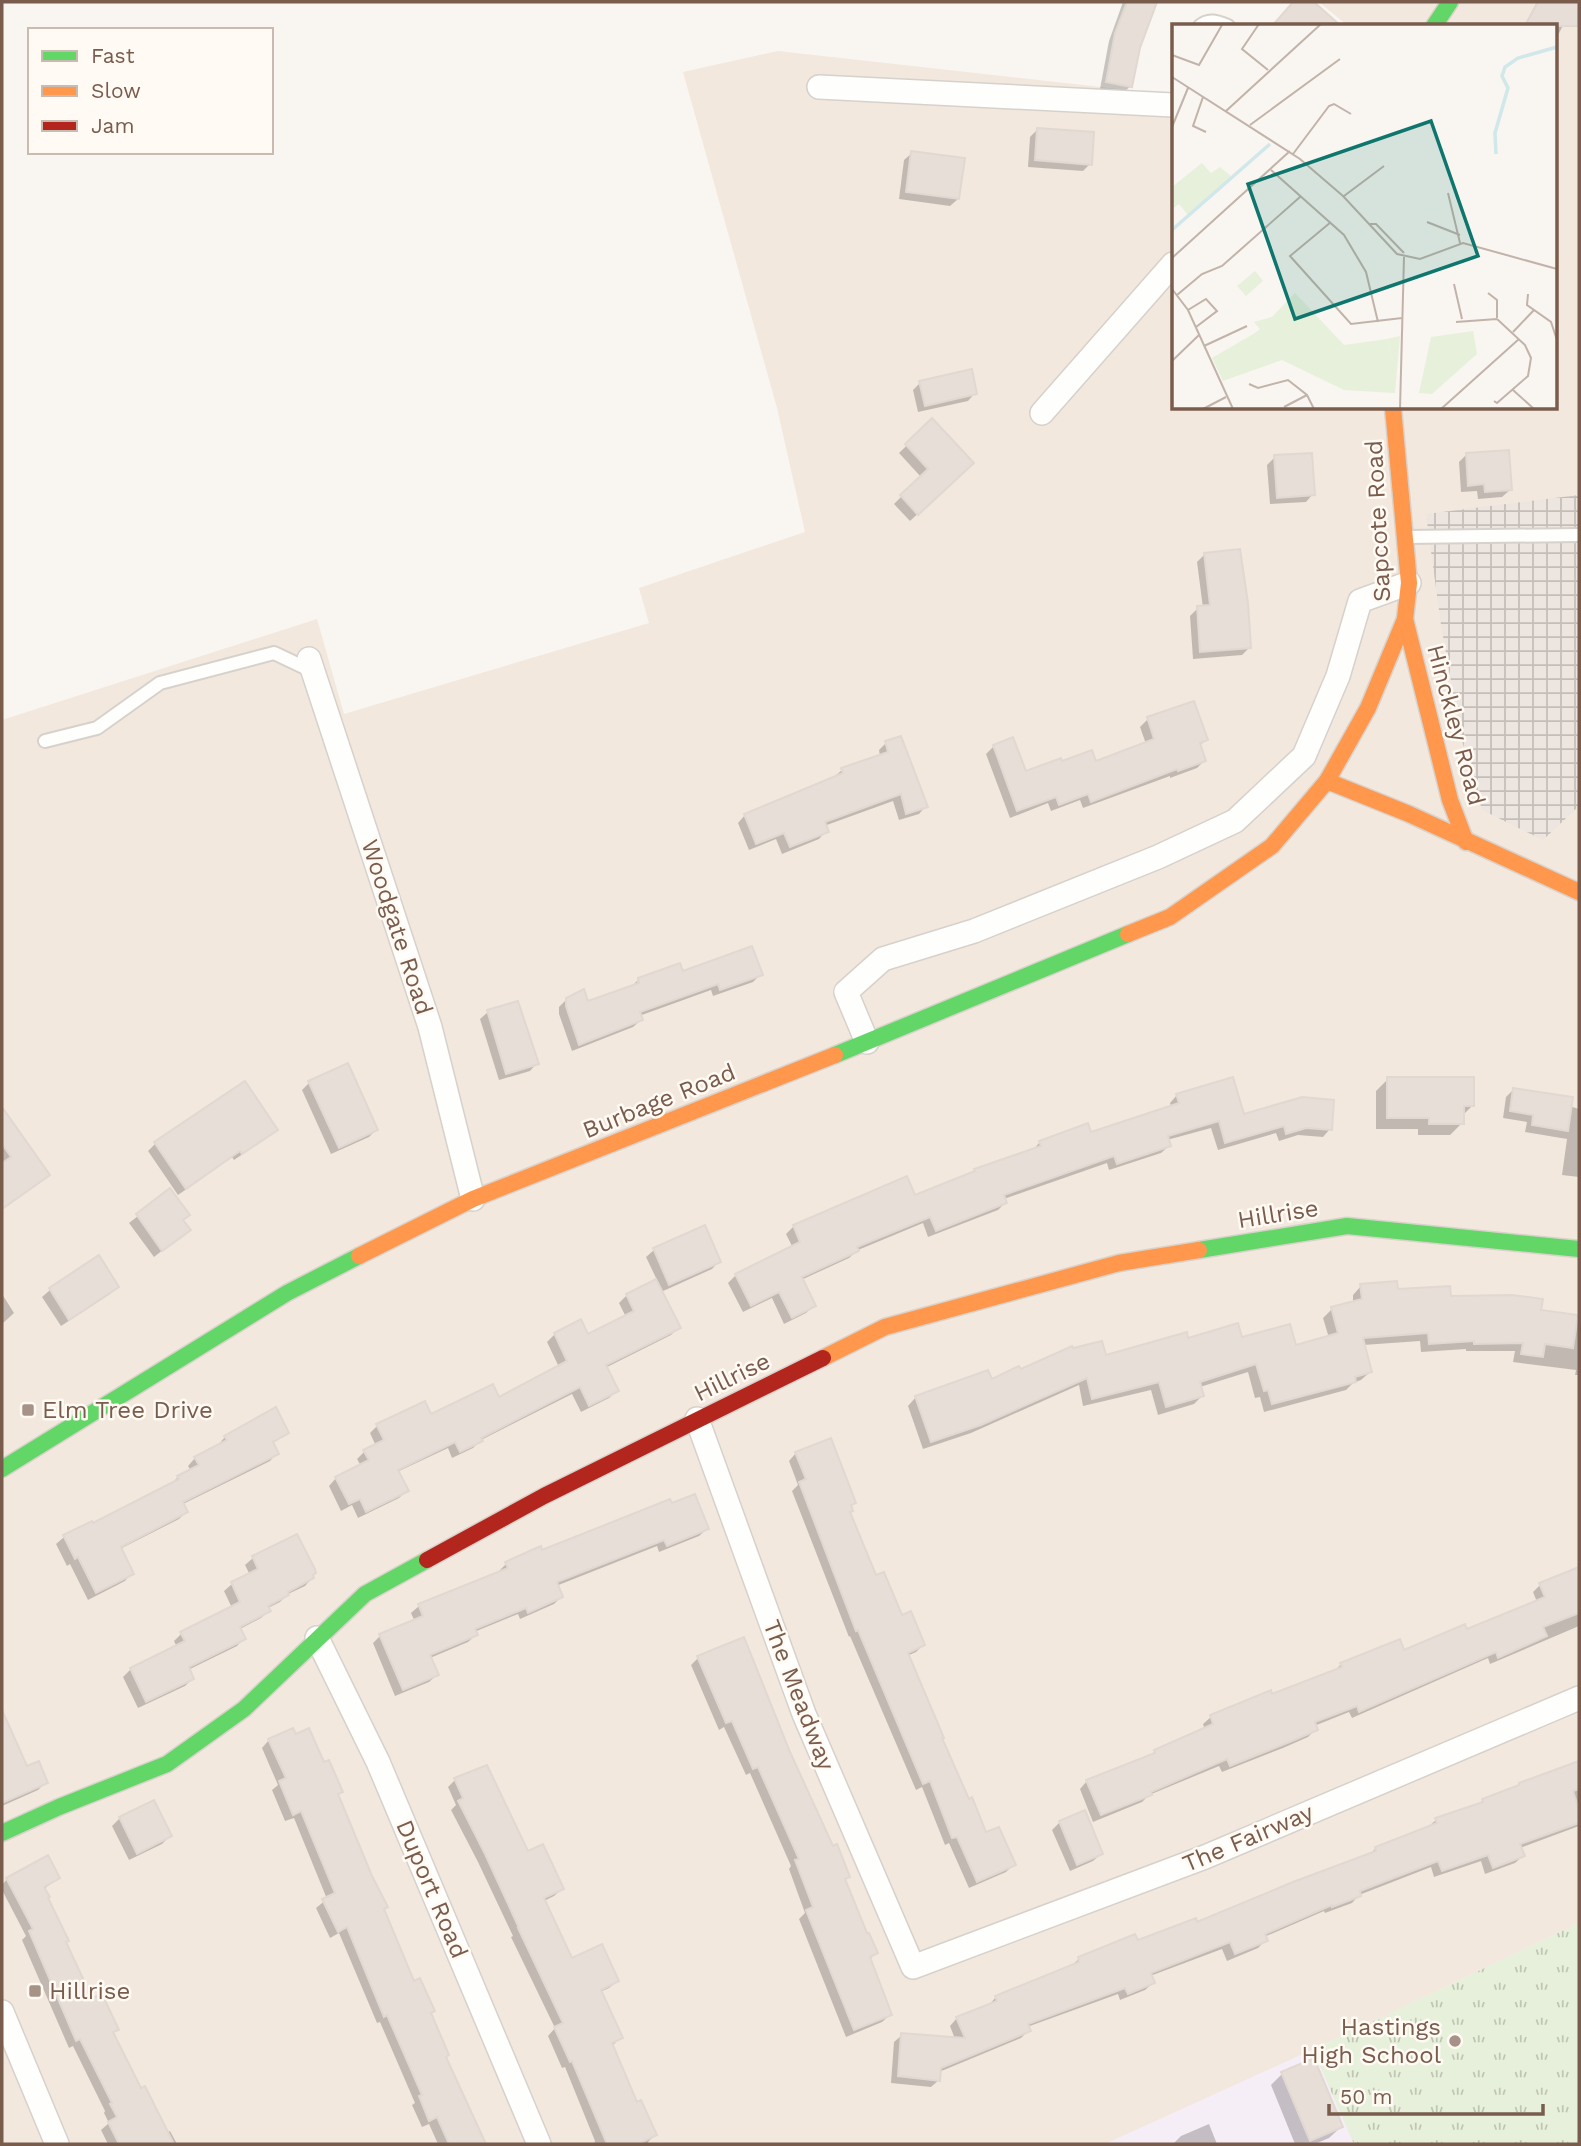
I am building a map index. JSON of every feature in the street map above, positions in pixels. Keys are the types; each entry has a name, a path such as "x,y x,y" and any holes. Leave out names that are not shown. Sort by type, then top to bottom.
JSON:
{"main road":[{"path":"1435,24 1450,2"},
{"name":"Sapcote Road","path":"1327,781 1368,708 1405,619 1409,583 1393,410"},
{"name":"Hinckley Road","path":"1405,619 1447,787 1466,842"},
{"name":"Hinckley Road","path":"1327,781 1409,814 1579,892"},
{"name":"Burbage Road","path":"2,1469 287,1293 473,1199 867,1042 1170,917 1272,846 1327,781"},
{"name":"Hillrise","path":"2,1833 167,1764 244,1709 365,1594 544,1496 884,1327 1119,1263 1347,1226 1579,1249"}],"street":[{"path":"819,87 1172,106"},
{"path":"1042,413 1172,265"},
{"path":"867,1042 846,992 883,959 974,931 1236,821 1304,756 1338,676 1360,601 1409,583"},
{"name":"Woodgate Road","path":"310,665 430,1027 473,1199"},
{"name":"The Meadway","path":"697,1419 804,1714 913,1967"},
{"name":"Duport Road","path":"317,1638 378,1762 539,2144"},
{"name":"The Fairway","path":"913,1967 1205,1857 1579,1698"},
{"path":"2,2012 57,2144"}],"lane":[{"path":"1202,24 1214,21 1222,24"},
{"path":"1406,537 1579,535"},
{"path":"45,741 97,728 160,683 274,653 310,665"}],"shaded area":[{"path":"1319,2 1579,2 1579,2144 2,2144 2,720 317,619 344,714 649,623 639,588 805,532 777,408 683,72 778,51 1172,95 1172,410 1556,410 1556,24 1346,24"},
{"path":"1579,495 1579,806 1543,840 1482,810 1461,737 1441,625 1426,514"},
{"name":"Hastings High School","path":"1579,1923 1579,2144 1105,2144 1349,2033"}],"green space":[{"name":"Hastings High School","path":"1579,1923 1579,2144 1354,2144 1313,2050"}],"building":[{"path":"1127,2 1157,2 1140,48 1132,87 1106,82 1115,33"},
{"path":"1293,2 1314,2 1339,24 1274,24"},
{"path":"1538,2 1579,2 1579,26 1526,24"},
{"path":"1037,128 1094,132 1092,165 1035,160"},
{"path":"911,151 965,158 959,199 906,192"},
{"path":"972,369 977,394 925,406 919,381"},
{"path":"932,418 974,463 918,515 900,495 928,469 905,444"},
{"path":"1509,450 1512,490 1485,492 1484,484 1468,486 1466,453"},
{"path":"1312,453 1315,495 1277,498 1274,455"},
{"path":"1240,549 1251,648 1200,652 1197,606 1210,605 1204,553"},
{"path":"1194,701 1208,740 1200,743 1206,761 1178,771 1177,769 1091,802 1088,794 1059,805 1056,797 1017,811 993,745 1013,737 1026,771 1092,750 1096,761 1154,739 1147,717"},
{"path":"901,736 928,807 906,814 901,794 825,822 829,832 790,847 784,833 756,844 744,814 843,773 841,768 888,752 885,741"},
{"path":"752,946 763,975 720,990 718,984 640,1012 643,1020 579,1045 566,1006 566,998 584,989 588,1001 639,983 638,978 680,963 683,971"},
{"path":"518,1001 539,1064 506,1074 487,1010"},
{"path":"348,1063 378,1130 339,1148 308,1081"},
{"path":"1233,1077 1244,1114 1302,1097 1334,1100 1332,1130 1306,1128 1286,1134 1284,1126 1225,1143 1219,1121 1168,1136 1171,1146 1117,1164 1114,1156 1004,1195 1007,1203 936,1231 930,1217 857,1247 859,1251 802,1277 816,1306 792,1318 779,1292 751,1306 735,1274 800,1242 793,1225 907,1176 915,1195 975,1171 974,1169 1041,1146 1039,1141 1088,1123 1091,1132 1179,1103 1176,1094"},
{"path":"1387,1077 1474,1077 1474,1106 1464,1106 1464,1124 1429,1124 1429,1118 1387,1118"},
{"path":"245,1081 278,1130 242,1154 240,1151 186,1189 154,1142"},
{"path":"1513,1088 1573,1097 1568,1131 1532,1125 1533,1115 1510,1111"},
{"path":"2,1107 50,1175 2,1209 2,1163 11,1157 2,1144"},
{"path":"170,1188 190,1215 183,1220 191,1230 162,1251 136,1214"},
{"path":"705,1225 721,1262 669,1285 653,1248"},
{"path":"99,1255 119,1287 69,1320 49,1288"},
{"path":"656,1279 681,1328 606,1365 619,1391 589,1406 580,1387 481,1438 483,1441 460,1452 455,1442 398,1470 409,1491 366,1512 360,1499 349,1504 335,1477 369,1460 363,1450 384,1440 376,1424 425,1401 431,1414 493,1384 499,1397 567,1361 554,1333 581,1319 588,1334 634,1311 626,1294"},
{"path":"1397,1281 1398,1289 1450,1286 1451,1296 1512,1295 1543,1299 1541,1310 1578,1315 1573,1348 1545,1344 1543,1357 1521,1354 1523,1343 1474,1344 1474,1341 1429,1344 1428,1333 1363,1338 1372,1372 1355,1377 1356,1382 1272,1404 1268,1390 1264,1391 1256,1364 1200,1382 1204,1396 1166,1407 1159,1382 1092,1399 1087,1378 981,1425 931,1442 915,1396 988,1370 992,1379 1072,1346 1073,1348 1102,1341 1106,1355 1187,1332 1188,1338 1238,1323 1242,1337 1290,1324 1296,1345 1338,1333 1331,1307 1362,1299 1360,1284"},
{"path":"276,1407 289,1433 273,1442 279,1454 183,1502 188,1512 121,1547 134,1574 96,1593 78,1557 75,1559 63,1535 92,1521 93,1523 179,1479 177,1476 199,1465 194,1457 227,1440 224,1436"},
{"path":"831,1438 856,1503 851,1505 853,1511 850,1512 876,1575 884,1572 902,1615 911,1611 925,1645 908,1653 942,1738 969,1799 972,1797 986,1832 999,1827 1016,1865 977,1882 957,1837 952,1838 930,1781 923,1784 858,1630 856,1631 799,1482 806,1479 795,1452"},
{"path":"695,1494 709,1529 667,1546 664,1540 557,1582 563,1597 528,1613 526,1608 475,1629 478,1635 430,1655 439,1675 403,1690 379,1634 423,1616 418,1604 508,1568 505,1562 541,1546 542,1550 670,1499 672,1503"},
{"path":"297,1534 315,1569 314,1578 268,1606 271,1611 240,1627 246,1639 189,1667 194,1679 146,1702 130,1668 185,1641 180,1632 240,1602 231,1582 258,1569 252,1556"},
{"path":"1579,1567 1579,1613 1543,1627 1547,1636 1498,1658 1496,1652 1359,1712 1357,1706 1315,1722 1318,1730 1230,1766 1227,1759 1151,1792 1152,1795 1101,1815 1086,1780 1155,1753 1154,1750 1213,1724 1210,1715 1271,1690 1272,1694 1342,1667 1340,1663 1400,1639 1404,1650 1465,1624 1467,1629 1545,1597 1539,1583"},
{"path":"744,1637 790,1752 833,1846 837,1844 850,1877 845,1879 878,1953 870,1957 892,2015 854,2030 806,1910 813,1907 795,1860 799,1859 758,1767 753,1769 732,1721 726,1723 697,1656"},
{"path":"2,1710 27,1766 39,1761 48,1783 2,1803"},
{"path":"293,1728 296,1734 309,1728 324,1762 329,1760 343,1792 338,1794 388,1907 384,1909 414,1981 420,1978 435,2011 431,2013 449,2055 446,2057 486,2144 449,2144 437,2117 429,2121 419,2096 422,2095 387,2015 384,2017 347,1927 338,1932 322,1899 335,1893 301,1811 293,1815 279,1781 286,1778 268,1739"},
{"path":"1579,1761 1579,1789 1573,1791 1579,1810 1579,1823 1520,1844 1525,1856 1493,1868 1488,1855 1442,1871 1438,1861 1360,1891 1361,1896 1332,1905 1265,1934 1268,1941 1235,1954 1230,1942 1151,1973 1155,1983 1128,1994 1125,1988 1028,2024 1031,2031 941,2068 940,2081 898,2076 901,2033 965,2038 956,2017 997,2001 995,1996 1079,1962 1078,1957 1135,1934 1138,1940 1196,1918 1197,1922 1376,1851 1375,1847 1437,1823 1435,1818 1483,1802 1482,1799 1519,1783"},
{"path":"487,1765 528,1851 543,1844 564,1889 544,1898 572,1958 602,1944 619,1981 601,1990 623,2038 612,2043 637,2102 641,2100 657,2135 638,2144 607,2144 572,2061 570,2062 554,2027 563,2023 458,1801 463,1798 454,1778"},
{"path":"154,1800 172,1836 137,1854 119,1817"},
{"path":"1085,1810 1103,1854 1077,1865 1059,1821"},
{"path":"48,1855 60,1878 44,1887 69,1941 66,1942 92,1998 102,1994 119,2030 113,2032 141,2088 145,2086 174,2144 119,2144 108,2122 117,2117 110,2104 112,2103 80,2039 76,2041 29,1931 33,1929 6,1878"},
{"path":"1314,2058 1343,2127 1310,2141 1281,2072"}],"traffic: fast":[{"path":"1435,24 1450,2"},
{"path":"835,1055 1128,934"},
{"path":"1199,1250 1347,1226 1579,1249"},
{"path":"2,1469 287,1293 359,1256"},
{"path":"2,1833 167,1764 244,1709 365,1594 427,1560"}],"traffic: slow":[{"path":"1128,934 1170,917 1272,846 1327,781 1368,708 1405,619 1409,583 1393,410"},
{"path":"1405,619 1450,800 1466,842"},
{"path":"1327,781 1409,814 1579,892"},
{"path":"359,1256 473,1199 835,1055"},
{"path":"823,1358 885,1327 1119,1263 1199,1250"}],"traffic: jam":[{"path":"427,1560 544,1496 823,1358"}],"place":[{"name":"Elm Tree Drive","path":"28,1410"},
{"name":"Hillrise","path":"35,1991"},
{"name":"Hastings High School","path":"1455,2041"}]}
